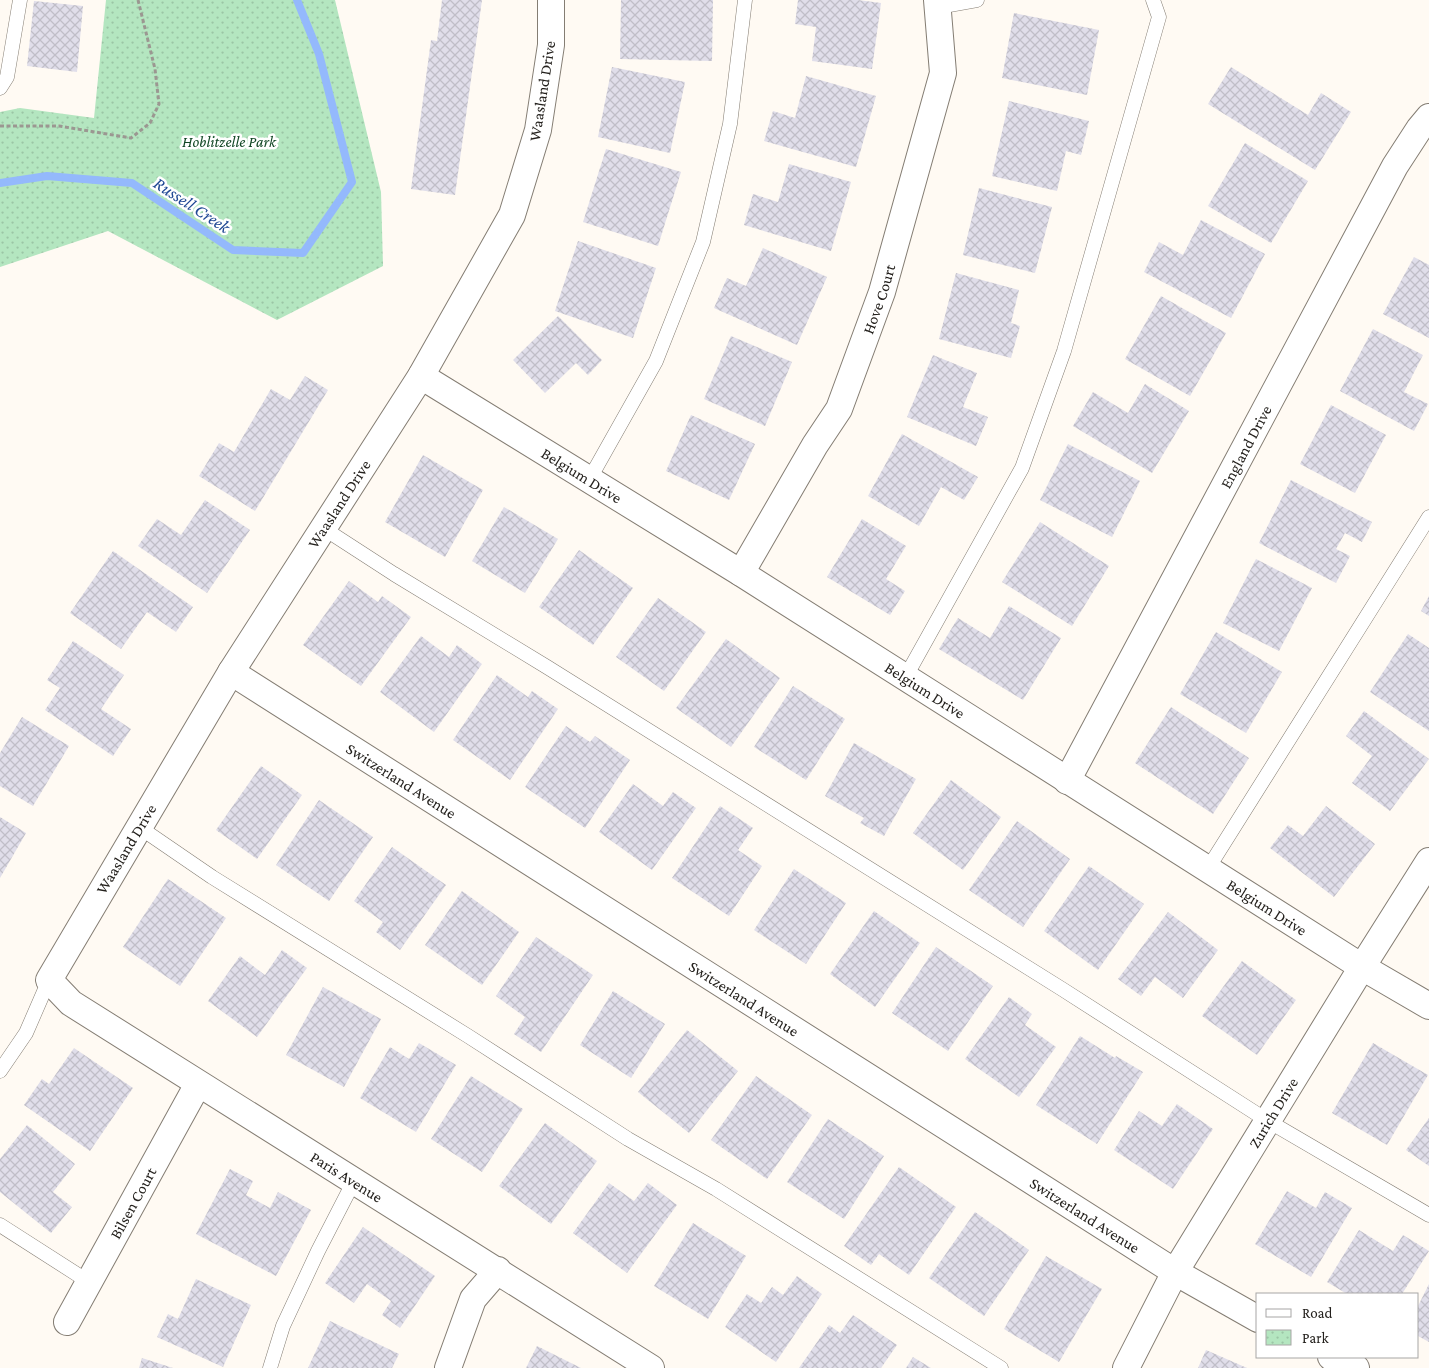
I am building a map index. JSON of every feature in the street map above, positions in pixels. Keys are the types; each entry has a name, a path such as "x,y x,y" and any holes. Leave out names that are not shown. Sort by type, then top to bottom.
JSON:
{"street":[{"name":"Waasland Drive","path":"49,980 231,672 421,376 512,215 538,130 551,45 551,0"},
{"name":"Hove Court","path":"741,573 839,409 882,292 943,73 938,3"},
{"name":"England Drive","path":"1067,782 1395,166 1429,117"},
{"name":"Belgium Drive","path":"421,376 741,573 1067,782 1362,967 1429,1006"},
{"name":"Switzerland Avenue","path":"231,672 1175,1272 1256,1318"},
{"name":"Zurich Drive","path":"1126,1368 1175,1272 1429,861"},
{"name":"Paris Avenue","path":"49,980 72,1003 198,1084 498,1270 650,1368"},
{"name":"Bilsen Court","path":"67,1322 198,1084"},
{"path":"448,1368 473,1299 498,1270"},
{"path":"1333,1358 1356,1368"}],"lane":[{"path":"0,88 6,77 20,0"},
{"path":"589,480 656,362 703,242 730,124 745,0"},
{"path":"938,3 977,0"},
{"path":"905,678 1022,468 1064,351 1159,17 1153,0"},
{"path":"1208,870 1429,517"},
{"path":"323,528 1062,989 1268,1120 1429,1214"},
{"path":"139,827 212,877 468,1036 628,1139 716,1189 1001,1368"},
{"path":"0,1071 26,1033 49,980"},
{"path":"270,1368 283,1326 318,1251 354,1181"},
{"path":"0,1225 90,1282"}],"path":[{"path":"0,126 60,126 131,138 150,123 159,104 156,69 138,0"}],"green space":[{"name":"Hoblitzelle Park","path":"106,0 335,0 381,192 383,266 277,320 108,231 0,267 0,112 20,108 94,118"}],"building":[{"path":"442,0 482,0 455,195 411,189 431,40 437,41"},
{"path":"621,0 713,0 712,61 620,59"},
{"path":"798,0 858,0 881,3 872,69 812,61 816,27 795,24"},
{"path":"34,1 83,6 77,72 27,66"},
{"path":"1014,13 1099,30 1087,95 1002,78"},
{"path":"612,67 685,82 670,153 598,137"},
{"path":"1231,67 1308,115 1321,93 1351,112 1315,170 1208,104"},
{"path":"806,76 876,96 856,167 764,141 773,111 795,118"},
{"path":"1009,101 1089,121 1081,155 1066,151 1057,191 992,176"},
{"path":"1245,143 1308,181 1271,243 1208,206"},
{"path":"606,149 681,172 658,246 583,222"},
{"path":"789,164 851,182 831,251 744,225 753,194 778,202"},
{"path":"979,188 1052,207 1035,273 963,255"},
{"path":"1201,220 1265,254 1231,318 1144,272 1159,242 1183,255"},
{"path":"578,241 656,268 633,338 555,311"},
{"path":"763,248 827,277 797,345 714,308 727,278 746,286"},
{"path":"1414,257 1429,265 1429,338 1383,314"},
{"path":"956,273 1019,290 1011,323 1020,326 1011,358 939,339"},
{"path":"1161,296 1226,333 1190,396 1125,359"},
{"path":"558,316 602,360 588,375 576,363 545,393 513,360"},
{"path":"1373,329 1423,355 1404,392 1428,404 1414,431 1340,391"},
{"path":"731,336 792,362 765,426 704,399"},
{"path":"933,355 977,373 963,407 988,417 976,446 907,417"},
{"path":"305,376 328,390 255,511 199,476 219,443 234,452 271,389 290,400"},
{"path":"1145,384 1189,411 1152,473 1073,426 1093,392 1128,413"},
{"path":"1331,405 1386,435 1355,493 1300,464"},
{"path":"691,415 755,444 729,500 666,471"},
{"path":"902,434 978,477 964,500 941,487 919,526 868,496"},
{"path":"1068,444 1140,481 1112,537 1040,500"},
{"path":"423,455 483,490 445,557 385,522"},
{"path":"1291,480 1372,522 1362,542 1345,533 1336,549 1350,556 1336,583 1259,543"},
{"path":"205,500 250,530 207,593 138,546 157,519 181,535"},
{"path":"504,507 558,539 525,593 472,561"},
{"path":"862,519 906,546 886,579 905,591 890,615 827,577"},
{"path":"1040,522 1109,566 1072,626 1002,582"},
{"path":"579,550 633,588 593,645 539,607"},
{"path":"113,551 193,607 176,632 147,612 121,649 70,613"},
{"path":"1256,559 1312,588 1279,651 1223,623"},
{"path":"349,581 378,602 382,596 411,617 361,686 303,645"},
{"path":"1429,596 1429,616 1421,611"},
{"path":"658,598 706,632 664,691 616,657"},
{"path":"1009,606 1061,638 1023,700 939,649 958,618 990,638"},
{"path":"1216,632 1282,672 1246,733 1180,694"},
{"path":"1408,634 1429,648 1429,731 1370,692"},
{"path":"421,636 449,657 457,645 482,664 434,732 380,692"},
{"path":"726,639 780,678 731,747 676,708"},
{"path":"73,641 124,675 101,709 131,729 113,756 45,710 60,688 47,680"},
{"path":"497,675 528,697 532,691 558,709 510,780 453,740"},
{"path":"793,686 845,719 806,780 754,747"},
{"path":"1171,707 1249,758 1213,814 1135,763"},
{"path":"1364,711 1429,759 1390,811 1352,783 1372,756 1346,736"},
{"path":"22,717 69,746 33,806 0,786 0,753"},
{"path":"566,726 590,742 595,736 630,760 585,828 525,787"},
{"path":"854,743 916,779 884,836 860,823 864,818 825,796"},
{"path":"261,766 302,795 257,859 216,830"},
{"path":"951,780 1001,817 963,870 913,833"},
{"path":"633,784 663,806 673,792 696,808 652,870 599,832"},
{"path":"319,800 373,837 329,901 276,865"},
{"path":"720,806 753,828 738,850 762,866 729,916 672,878"},
{"path":"1326,806 1375,844 1334,897 1270,848 1288,825 1303,836"},
{"path":"0,817 26,833 0,878"},
{"path":"1017,821 1070,859 1023,927 969,890"},
{"path":"392,847 446,885 400,950 376,932 383,922 354,901"},
{"path":"1089,866 1144,904 1098,970 1044,931"},
{"path":"794,869 846,903 806,964 754,930"},
{"path":"168,879 226,918 180,986 123,947"},
{"path":"462,891 519,932 482,985 425,945"},
{"path":"874,911 920,943 875,1007 830,974"},
{"path":"1168,912 1218,950 1183,998 1155,977 1141,996 1118,979"},
{"path":"536,937 593,975 541,1052 514,1034 525,1017 496,996"},
{"path":"936,947 993,986 948,1051 892,1013"},
{"path":"282,950 307,968 257,1037 208,1001 240,956 265,975"},
{"path":"1242,961 1296,1000 1257,1055 1202,1016"},
{"path":"323,987 381,1019 344,1087 286,1055"},
{"path":"613,991 665,1024 631,1078 580,1045"},
{"path":"1009,997 1032,1014 1025,1025 1056,1047 1019,1097 965,1059"},
{"path":"687,1030 738,1071 689,1133 638,1092"},
{"path":"1080,1036 1115,1058 1116,1056 1143,1072 1097,1144 1036,1105"},
{"path":"419,1043 456,1065 416,1132 360,1098 390,1047 409,1059"},
{"path":"1373,1043 1428,1075 1387,1145 1332,1113"},
{"path":"74,1048 133,1088 90,1151 24,1105 42,1079 49,1084"},
{"path":"471,1076 523,1109 482,1172 431,1139"},
{"path":"756,1076 812,1115 767,1179 711,1140"},
{"path":"1177,1104 1213,1129 1173,1189 1114,1150 1139,1111 1162,1126"},
{"path":"1429,1118 1429,1166 1406,1150"},
{"path":"828,1119 884,1156 844,1219 787,1182"},
{"path":"545,1123 597,1161 551,1224 499,1186"},
{"path":"27,1125 75,1164 53,1192 72,1207 51,1233 0,1192 0,1159"},
{"path":"899,1167 956,1207 909,1275 879,1254 871,1265 844,1246"},
{"path":"230,1169 253,1181 246,1195 270,1208 278,1192 311,1210 276,1276 196,1234"},
{"path":"609,1183 634,1201 648,1183 677,1205 627,1273 573,1233"},
{"path":"1287,1191 1316,1208 1325,1192 1352,1208 1311,1277 1255,1244"},
{"path":"975,1212 1029,1250 984,1316 929,1278"},
{"path":"693,1223 746,1256 708,1319 654,1286"},
{"path":"363,1227 435,1276 400,1328 382,1315 391,1301 367,1284 354,1303 325,1283"},
{"path":"1359,1230 1393,1251 1403,1235 1429,1251 1403,1293 1345,1293 1327,1282"},
{"path":"1046,1256 1102,1289 1059,1362 1004,1329"},
{"path":"797,1276 822,1294 776,1362 725,1327 747,1294 761,1303 772,1287 783,1295"},
{"path":"196,1279 251,1305 223,1367 157,1337 168,1314 178,1319"},
{"path":"1429,1284 1429,1342 1419,1337 1419,1304"},
{"path":"853,1315 897,1345 881,1368 799,1368 829,1325 840,1333"},
{"path":"330,1321 399,1354 392,1368 308,1368"},
{"path":"537,1346 581,1368 526,1368"},
{"path":"1206,1350 1247,1368 1198,1368"},
{"path":"913,1357 931,1368 906,1368"},
{"path":"142,1358 173,1368 139,1368"}],"waterway":[{"name":"Russell Creek","path":"0,183 47,176 132,183 233,250 303,253 352,182 319,54 297,0"}]}
